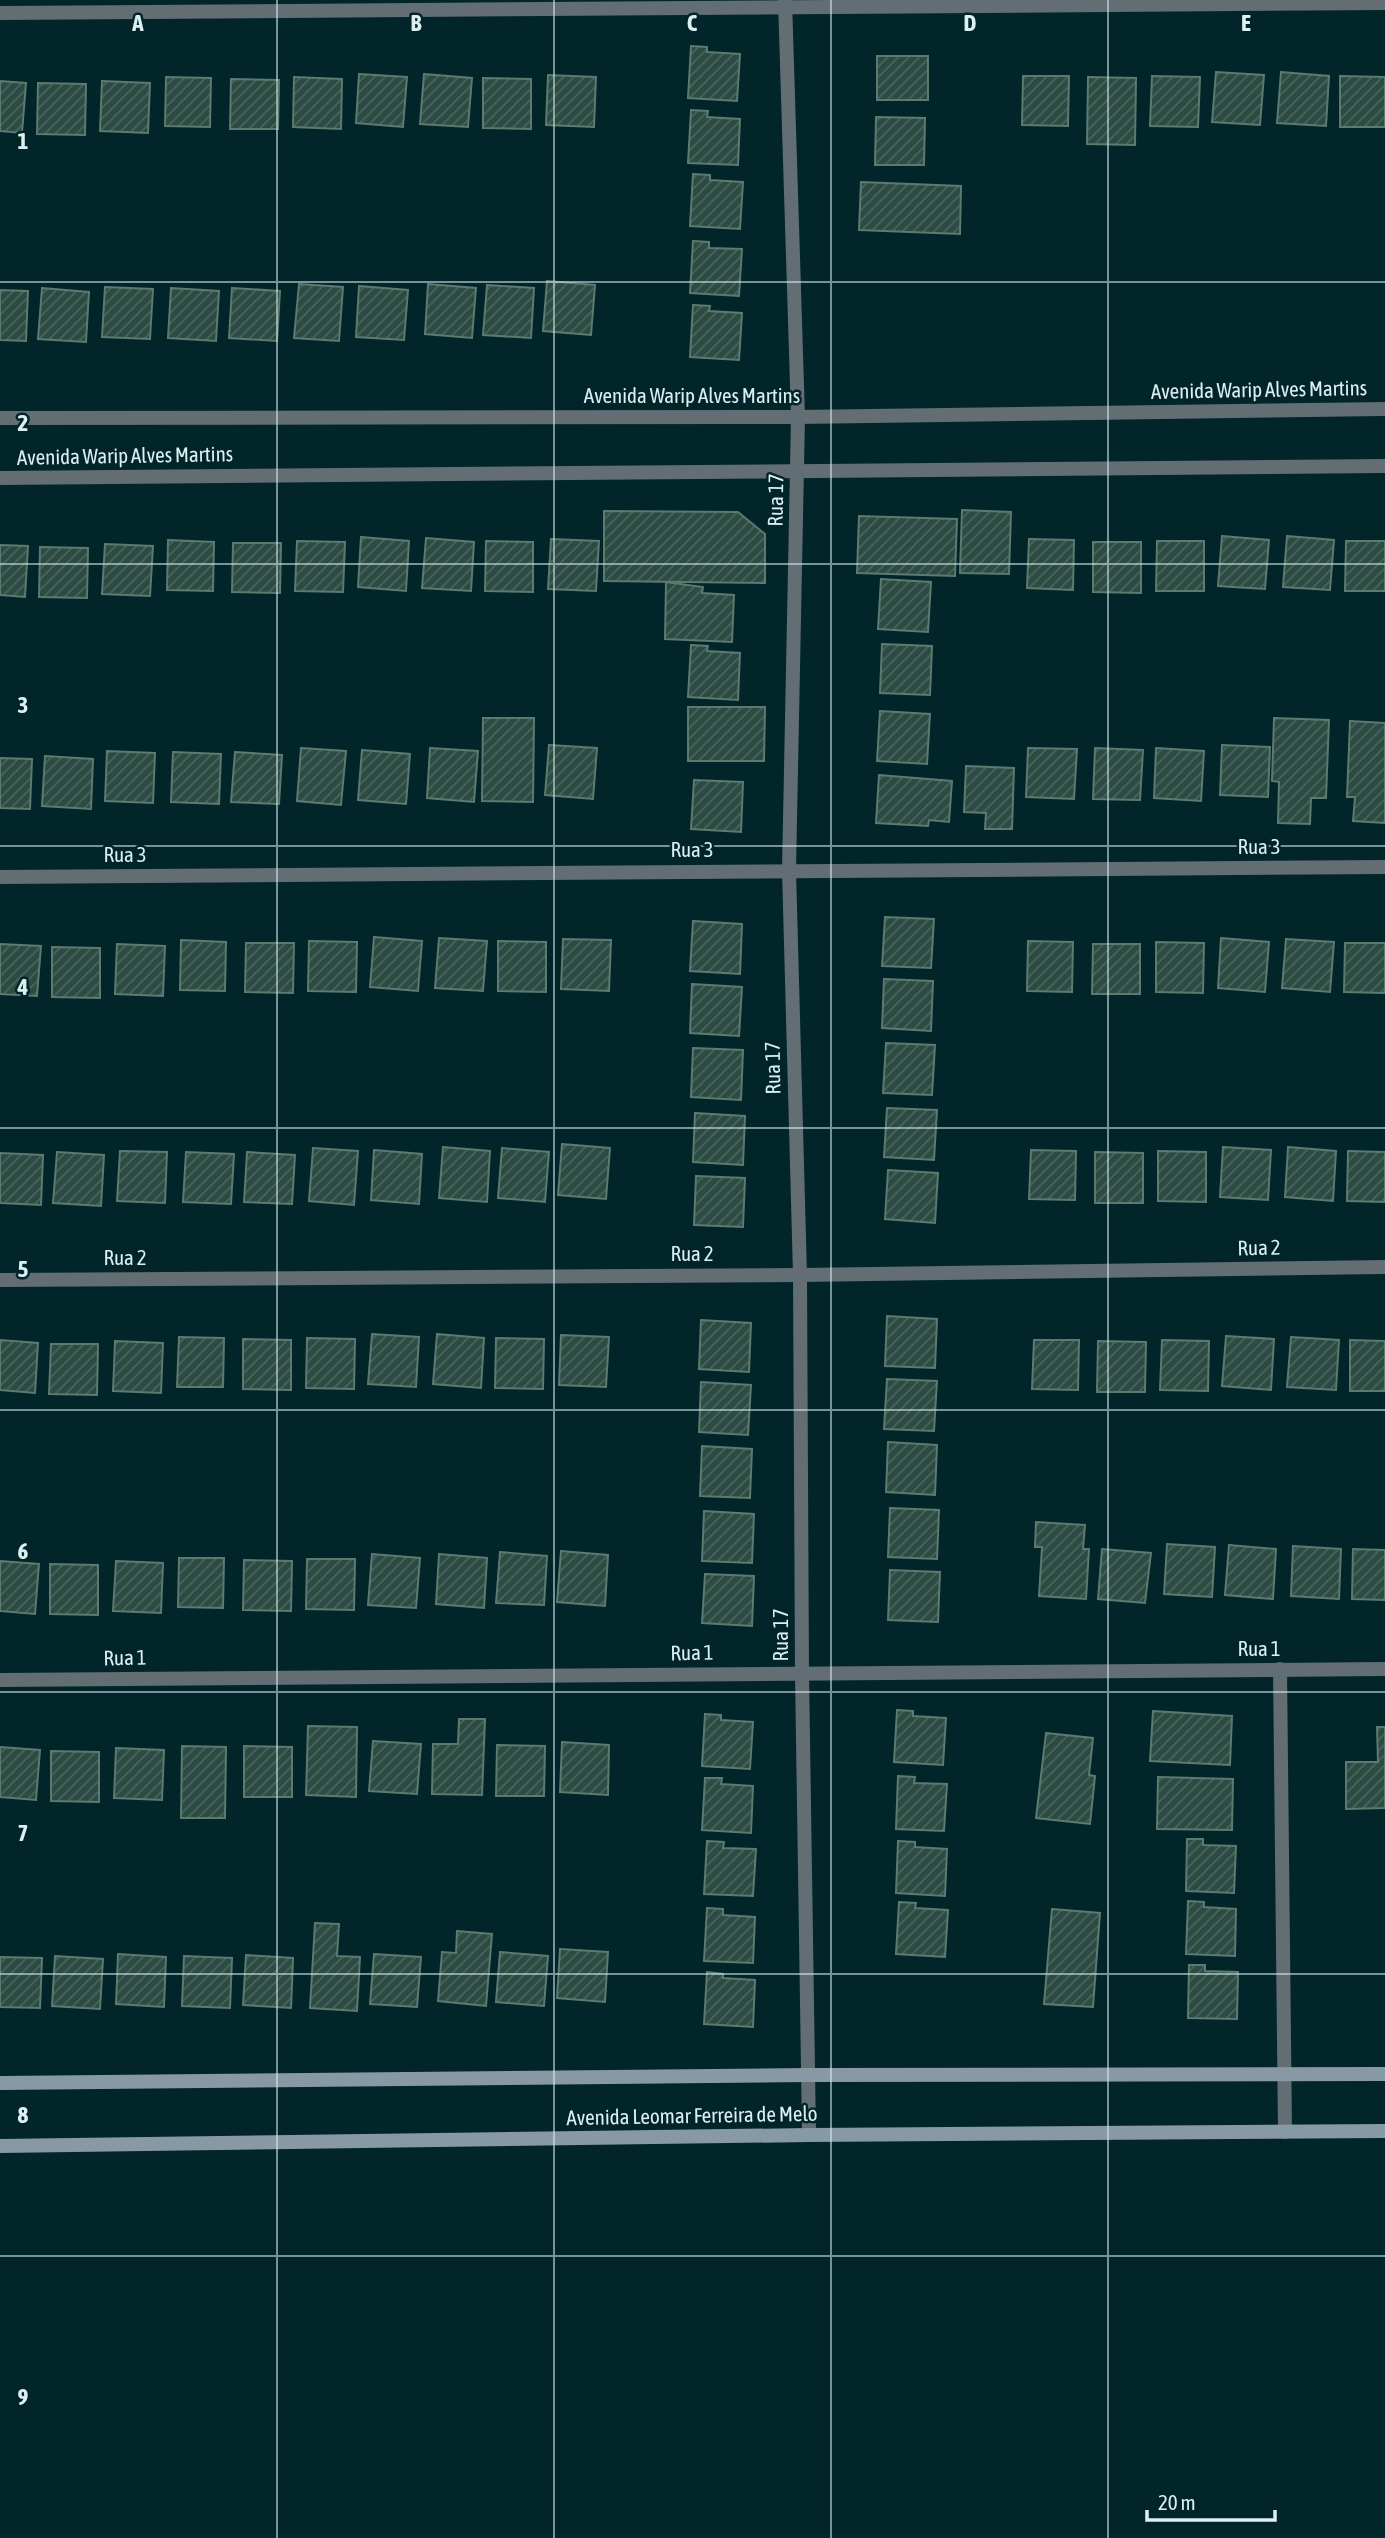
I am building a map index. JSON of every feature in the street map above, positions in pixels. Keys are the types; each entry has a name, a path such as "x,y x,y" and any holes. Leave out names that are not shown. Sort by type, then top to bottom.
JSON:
{"street":[{"path":"0,13 785,4 1385,3"},
{"name":"Rua 17","path":"785,4 798,416 789,870 800,1275 802,1673 809,2135"},
{"name":"Avenida Warip Alves Martins","path":"0,418 798,416 1385,409"},
{"name":"Avenida Warip Alves Martins","path":"0,478 1385,466"},
{"name":"Rua 3","path":"0,877 1385,867"},
{"name":"Rua 2","path":"0,1280 800,1275 1385,1267"},
{"name":"Rua 1","path":"0,1680 1385,1669"},
{"path":"1280,1670 1285,2132"},
{"name":"Avenida Leomar Ferreira de Melo","path":"0,2083 807,2075 1385,2074"},
{"name":"Avenida Leomar Ferreira de Melo","path":"0,2146 809,2135 1385,2131"}],"building":[{"path":"691,46 707,47 707,52 740,54 737,101 688,98"},
{"path":"877,56 928,56 928,100 877,100"},
{"path":"1216,72 1264,75 1260,125 1212,122"},
{"path":"1281,72 1329,76 1326,126 1277,123"},
{"path":"359,74 407,77 403,127 356,123"},
{"path":"424,74 472,78 468,127 420,124"},
{"path":"548,75 596,77 594,127 546,125"},
{"path":"1023,76 1069,76 1068,126 1022,125"},
{"path":"1152,76 1200,77 1198,127 1150,126"},
{"path":"1340,76 1385,77 1385,127 1340,127"},
{"path":"166,77 211,78 210,127 165,126"},
{"path":"294,77 342,79 341,129 293,127"},
{"path":"1088,77 1136,78 1135,145 1087,144"},
{"path":"483,78 531,79 531,129 483,128"},
{"path":"231,79 279,80 278,129 230,129"},
{"path":"0,81 26,83 22,133 0,131"},
{"path":"102,81 150,83 148,133 100,131"},
{"path":"38,83 86,84 85,135 37,134"},
{"path":"691,110 708,111 707,117 740,119 738,165 688,163"},
{"path":"876,117 925,118 924,165 875,165"},
{"path":"693,174 710,175 710,180 743,182 740,229 690,226"},
{"path":"861,182 961,186 960,234 859,230"},
{"path":"693,241 709,242 709,248 742,249 739,296 690,293"},
{"path":"547,281 595,285 591,335 543,331"},
{"path":"299,284 343,287 339,341 294,338"},
{"path":"428,284 476,288 472,338 425,334"},
{"path":"487,285 534,288 531,338 483,335"},
{"path":"359,286 408,290 404,340 356,337"},
{"path":"105,287 153,289 150,339 102,337"},
{"path":"42,288 89,292 86,342 38,339"},
{"path":"171,288 219,291 216,341 168,338"},
{"path":"232,288 280,291 277,341 229,338"},
{"path":"0,290 28,291 26,341 0,340"},
{"path":"693,305 710,306 709,311 742,313 739,360 690,357"},
{"path":"962,510 1011,512 1009,574 960,573"},
{"path":"604,511 738,512 765,534 765,583 604,581"},
{"path":"859,516 957,519 955,576 857,573"},
{"path":"1222,536 1269,540 1265,589 1218,586"},
{"path":"1287,536 1334,540 1330,590 1283,587"},
{"path":"361,537 409,541 406,591 358,587"},
{"path":"426,538 474,542 471,591 422,588"},
{"path":"551,539 599,541 596,591 548,589"},
{"path":"1029,539 1074,540 1073,590 1027,588"},
{"path":"168,540 214,542 213,591 167,590"},
{"path":"297,541 345,542 343,592 295,591"},
{"path":"486,541 533,542 533,592 485,591"},
{"path":"1157,541 1204,541 1204,591 1156,591"},
{"path":"1346,541 1385,541 1385,591 1345,591"},
{"path":"1093,542 1141,542 1141,593 1093,592"},
{"path":"233,543 281,543 280,593 232,592"},
{"path":"105,544 153,546 150,596 102,594"},
{"path":"0,545 28,546 25,597 0,595"},
{"path":"40,547 88,548 87,598 39,597"},
{"path":"881,579 931,582 928,632 878,629"},
{"path":"666,582 703,587 702,593 734,595 732,642 665,639"},
{"path":"882,644 932,646 930,695 880,693"},
{"path":"691,645 708,646 707,651 740,653 738,700 688,697"},
{"path":"688,707 765,707 764,761 688,761"},
{"path":"880,711 930,714 927,764 877,761"},
{"path":"483,718 534,718 533,802 482,801"},
{"path":"1274,718 1329,720 1326,798 1311,798 1310,824 1278,823 1279,782 1272,781"},
{"path":"1350,721 1385,723 1385,823 1353,821 1355,797 1347,797"},
{"path":"549,745 597,748 593,799 545,795"},
{"path":"1222,745 1270,747 1268,797 1220,795"},
{"path":"301,748 346,751 341,805 297,801"},
{"path":"430,748 478,751 474,802 427,798"},
{"path":"1028,748 1077,749 1074,799 1026,797"},
{"path":"1095,748 1143,750 1140,800 1093,799"},
{"path":"1156,748 1204,751 1201,801 1154,798"},
{"path":"362,750 410,754 406,804 358,800"},
{"path":"107,751 155,753 153,803 105,801"},
{"path":"173,752 221,754 219,804 171,802"},
{"path":"235,752 282,755 279,804 231,802"},
{"path":"45,756 93,759 91,809 42,806"},
{"path":"0,758 32,759 30,809 0,808"},
{"path":"966,766 1014,768 1012,829 985,829 986,813 964,812"},
{"path":"879,775 952,781 949,822 929,820 928,826 876,823"},
{"path":"694,780 743,782 741,832 691,829"},
{"path":"885,917 934,919 931,968 882,966"},
{"path":"693,921 742,924 740,974 690,971"},
{"path":"374,937 422,941 418,991 370,987"},
{"path":"439,938 487,941 483,991 435,988"},
{"path":"1221,938 1269,942 1265,992 1218,988"},
{"path":"563,939 611,940 609,991 561,989"},
{"path":"1286,939 1334,942 1330,992 1282,988"},
{"path":"181,940 226,942 225,991 180,990"},
{"path":"309,941 357,942 356,992 308,991"},
{"path":"498,941 546,942 546,992 498,991"},
{"path":"1028,941 1073,942 1072,992 1027,991"},
{"path":"1156,942 1204,943 1203,993 1156,992"},
{"path":"246,943 294,943 293,993 245,992"},
{"path":"1345,943 1385,943 1385,993 1344,992"},
{"path":"0,944 41,946 37,996 0,994"},
{"path":"117,944 165,946 163,996 115,994"},
{"path":"1093,944 1140,944 1140,994 1092,994"},
{"path":"52,947 100,948 100,998 52,997"},
{"path":"884,979 933,981 931,1031 882,1028"},
{"path":"692,984 742,987 739,1036 690,1033"},
{"path":"886,1043 935,1045 932,1095 883,1093"},
{"path":"693,1048 743,1050 741,1100 691,1097"},
{"path":"887,1108 937,1110 934,1160 884,1157"},
{"path":"695,1113 745,1116 743,1165 693,1162"},
{"path":"562,1144 610,1148 606,1199 558,1195"},
{"path":"443,1147 490,1151 487,1202 439,1198"},
{"path":"1223,1147 1271,1150 1268,1200 1220,1197"},
{"path":"1288,1147 1336,1151 1333,1201 1285,1197"},
{"path":"313,1148 358,1151 354,1205 309,1201"},
{"path":"502,1148 549,1152 545,1202 498,1198"},
{"path":"374,1150 422,1154 419,1204 371,1200"},
{"path":"1031,1150 1076,1151 1075,1200 1029,1199"},
{"path":"120,1151 167,1152 165,1203 117,1201"},
{"path":"1158,1151 1206,1152 1206,1202 1158,1201"},
{"path":"1348,1151 1385,1152 1385,1202 1347,1201"},
{"path":"57,1152 104,1155 101,1206 53,1203"},
{"path":"186,1152 234,1154 231,1204 183,1202"},
{"path":"247,1152 295,1155 292,1204 244,1202"},
{"path":"1095,1152 1143,1153 1143,1203 1095,1203"},
{"path":"0,1153 43,1155 41,1205 0,1203"},
{"path":"888,1170 938,1173 935,1223 885,1219"},
{"path":"696,1176 745,1178 743,1227 694,1225"},
{"path":"887,1316 937,1319 935,1368 885,1366"},
{"path":"701,1320 751,1323 749,1372 699,1369"},
{"path":"372,1334 419,1337 416,1387 368,1384"},
{"path":"437,1334 484,1338 481,1388 433,1384"},
{"path":"561,1335 609,1337 606,1387 559,1385"},
{"path":"1226,1336 1274,1339 1271,1390 1222,1386"},
{"path":"179,1337 224,1338 223,1387 177,1387"},
{"path":"1291,1337 1339,1340 1336,1390 1287,1387"},
{"path":"307,1338 355,1339 354,1389 306,1388"},
{"path":"496,1338 544,1339 543,1389 495,1388"},
{"path":"243,1339 291,1340 291,1390 243,1389"},
{"path":"0,1340 38,1343 35,1393 0,1390"},
{"path":"1034,1340 1079,1340 1078,1390 1032,1389"},
{"path":"1162,1340 1209,1341 1208,1391 1160,1390"},
{"path":"1350,1340 1385,1341 1385,1391 1350,1391"},
{"path":"115,1341 163,1343 161,1393 113,1391"},
{"path":"1098,1341 1146,1342 1145,1392 1097,1392"},
{"path":"51,1344 98,1344 97,1395 49,1394"},
{"path":"887,1379 937,1381 934,1431 884,1429"},
{"path":"701,1382 751,1385 748,1435 699,1432"},
{"path":"888,1442 937,1445 935,1495 886,1492"},
{"path":"702,1446 752,1449 750,1498 700,1496"},
{"path":"890,1508 939,1510 937,1559 888,1557"},
{"path":"704,1511 754,1514 752,1563 702,1561"},
{"path":"1036,1522 1085,1525 1083,1549 1089,1549 1086,1599 1039,1596 1042,1547 1035,1547"},
{"path":"1167,1544 1215,1547 1212,1597 1164,1594"},
{"path":"1229,1545 1276,1549 1273,1599 1225,1595"},
{"path":"1293,1546 1341,1549 1339,1599 1291,1596"},
{"path":"1102,1549 1151,1553 1145,1603 1098,1599"},
{"path":"1353,1549 1385,1550 1385,1600 1352,1599"},
{"path":"561,1551 608,1555 605,1606 557,1602"},
{"path":"500,1552 547,1556 544,1605 496,1603"},
{"path":"372,1554 420,1558 416,1608 368,1605"},
{"path":"439,1554 487,1558 484,1608 436,1604"},
{"path":"179,1558 224,1558 223,1608 178,1607"},
{"path":"307,1559 355,1559 354,1610 306,1609"},
{"path":"244,1560 292,1561 291,1611 243,1610"},
{"path":"0,1561 39,1564 35,1614 0,1611"},
{"path":"116,1561 163,1563 161,1613 113,1611"},
{"path":"50,1564 98,1565 98,1615 50,1614"},
{"path":"890,1570 940,1572 938,1622 888,1620"},
{"path":"705,1574 754,1576 752,1626 702,1623"},
{"path":"897,1710 913,1711 913,1716 946,1718 943,1765 894,1762"},
{"path":"1153,1711 1232,1716 1230,1765 1150,1761"},
{"path":"705,1714 721,1715 721,1720 753,1722 750,1769 702,1766"},
{"path":"459,1719 485,1719 482,1795 432,1794 433,1744 458,1744"},
{"path":"308,1726 357,1727 356,1797 306,1795"},
{"path":"1377,1727 1385,1727 1385,1808 1346,1809 1346,1762 1378,1762"},
{"path":"1046,1733 1093,1738 1089,1775 1095,1776 1090,1824 1036,1818"},
{"path":"373,1741 421,1744 417,1794 369,1791"},
{"path":"562,1742 609,1745 608,1795 560,1792"},
{"path":"497,1745 545,1746 544,1796 496,1796"},
{"path":"182,1746 226,1747 225,1818 181,1818"},
{"path":"244,1746 292,1747 292,1797 244,1797"},
{"path":"0,1747 40,1750 36,1800 0,1797"},
{"path":"116,1748 164,1750 162,1800 114,1798"},
{"path":"51,1751 99,1752 99,1802 51,1801"},
{"path":"898,1776 915,1777 914,1783 947,1784 944,1831 896,1829"},
{"path":"1158,1777 1233,1779 1232,1830 1157,1829"},
{"path":"705,1778 722,1778 721,1784 753,1786 751,1833 702,1830"},
{"path":"1187,1839 1203,1839 1203,1845 1236,1846 1234,1893 1186,1891"},
{"path":"707,1841 724,1842 723,1848 756,1849 753,1896 704,1894"},
{"path":"898,1841 915,1842 915,1847 947,1849 945,1896 896,1893"},
{"path":"1188,1901 1204,1902 1204,1907 1236,1909 1235,1956 1186,1954"},
{"path":"899,1902 916,1903 915,1908 948,1910 945,1957 896,1954"},
{"path":"707,1908 723,1909 723,1915 755,1917 753,1963 704,1961"},
{"path":"1052,1909 1100,1913 1093,2007 1044,2004"},
{"path":"315,1923 339,1924 337,1956 360,1957 357,2011 310,2008"},
{"path":"457,1931 492,1934 486,2006 438,2001 442,1952 456,1953"},
{"path":"560,1949 608,1952 605,2002 557,1998"},
{"path":"500,1952 548,1956 544,2006 496,2002"},
{"path":"118,1954 166,1957 164,2007 116,2004"},
{"path":"374,1954 421,1957 417,2007 370,2004"},
{"path":"246,1955 293,1958 291,2008 243,2005"},
{"path":"55,1956 103,1959 100,2009 52,2006"},
{"path":"184,1956 232,1958 230,2008 182,2006"},
{"path":"0,1957 42,1958 40,2008 0,2007"},
{"path":"1189,1965 1205,1965 1205,1971 1238,1972 1237,2019 1188,2018"},
{"path":"707,1972 723,1974 723,1978 755,1980 753,2027 704,2024"}]}
